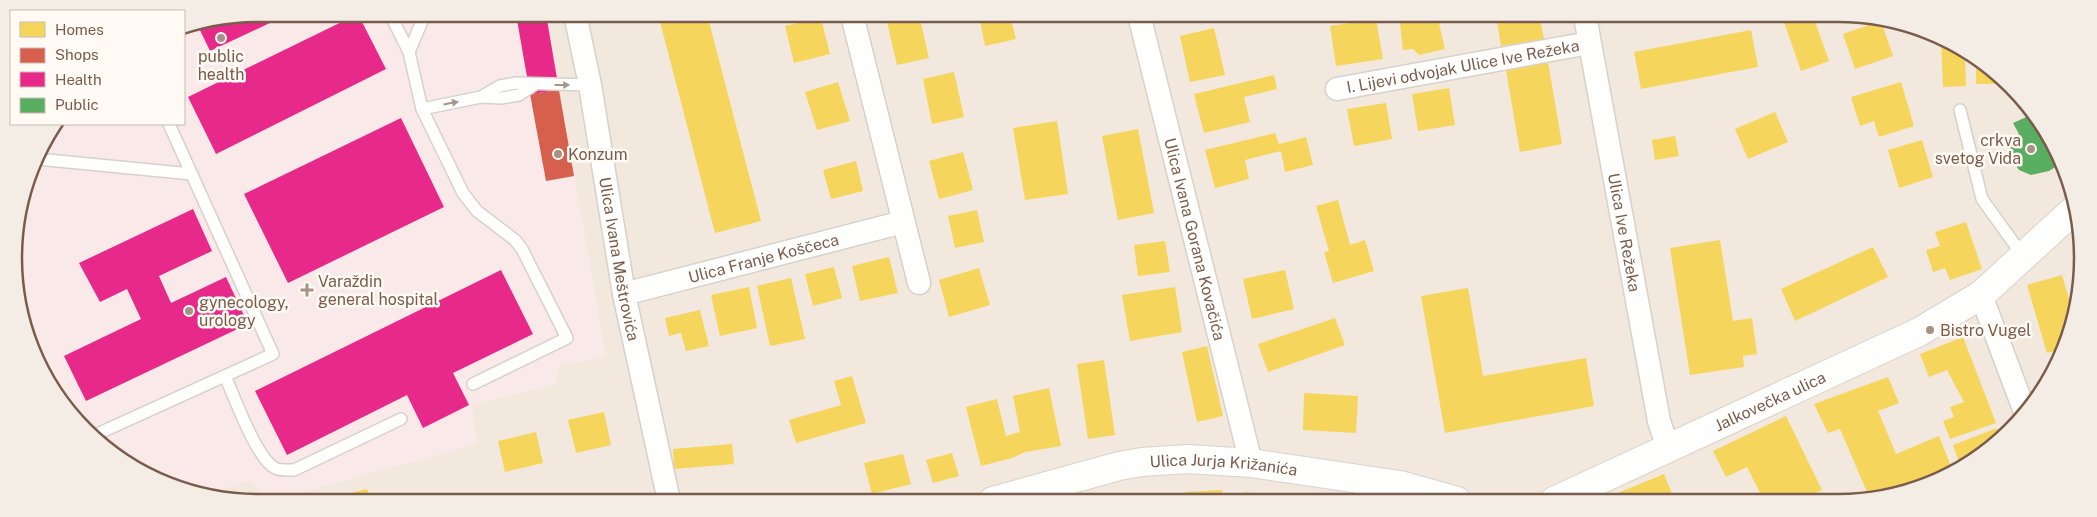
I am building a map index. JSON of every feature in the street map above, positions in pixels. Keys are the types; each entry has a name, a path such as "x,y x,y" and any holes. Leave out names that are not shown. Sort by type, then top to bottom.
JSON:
{"main road":[{"name":"Jalkovečka ulica","path":"1579,494 1668,448 1919,332 1981,295 2070,213"},
{"name":"Ulica Jurja Križanića","path":"1020,494 1142,462 1188,459 1251,463 1400,485 1432,494"}],"street":[{"name":"Ulica Ivana Meštrovića","path":"577,22 590,85 624,294 667,494"},
{"path":"854,22 919,283"},
{"name":"Ulica Ivana Gorana Kovačića","path":"1141,22 1251,463"},
{"name":"Ulica Ive Režeka","path":"1586,22 1659,421 1668,448"},
{"name":"I. Lijevi odvojak Ulice Ive Režeka","path":"1337,89 1589,43"},
{"name":"Ulica Franje Koščeca","path":"624,294 903,222"},
{"path":"1981,295 2023,406"}],"lane":[{"path":"394,22 409,52 422,109 463,193 470,203 515,240 522,249 566,338 473,384"},
{"path":"409,52 422,22"},
{"path":"422,109 481,97 501,98 519,94 534,85 590,85"},
{"path":"1960,110 1982,199 2023,256"},
{"path":"100,433 273,354 169,125"},
{"path":"44,160 192,174"},
{"path":"225,376 260,454 275,468 284,471 294,470 401,419"}],"shaded area":[{"path":"258,22 1838,22 1885,27 1929,40 1970,62 1994,81 2016,103 2035,127 2057,168 2070,212 2074,243 2074,274 2070,305 2057,349 2043,377 2026,402 1994,436 1970,455 1929,477 1885,490 1854,494 243,494 212,490 168,477 127,455 103,436 71,402 62,390 40,349 27,305 22,258 27,212 35,183 40,168 64,125 185,125 185,34 228,25"},
{"name":"Varaždin general hospital","path":"258,22 547,22 606,357 558,366 556,385 472,404 477,444 295,494 261,494 252,480 212,490 168,477 140,463 115,446 81,414 62,390 47,363 40,349 27,305 22,258 27,212 35,183 40,168 62,127 64,125 185,125 185,34 212,27"}],"building: Homes":[{"path":"660,22 709,22 761,221 715,233"},
{"path":"803,22 822,22 830,54 794,63 785,26"},
{"path":"887,22 921,22 929,58 897,65"},
{"path":"980,22 1012,22 1016,39 985,46"},
{"path":"1356,22 1377,22 1383,59 1336,66 1330,26"},
{"path":"1401,22 1439,22 1445,49 1419,55 1413,49 1403,50"},
{"path":"1497,22 1540,22 1544,39 1501,46"},
{"path":"1784,22 1815,22 1829,61 1801,71"},
{"path":"1869,25 1883,27 1893,56 1855,69 1843,34"},
{"path":"1214,28 1225,75 1190,82 1180,36"},
{"path":"1751,30 1758,67 1641,89 1634,52"},
{"path":"1941,46 1965,59 1966,86 1943,87"},
{"path":"1548,62 1562,144 1520,152 1506,70"},
{"path":"1976,66 1997,84 1976,84"},
{"path":"954,72 964,117 932,124 923,79"},
{"path":"1274,75 1277,89 1244,97 1250,122 1204,133 1194,94"},
{"path":"838,82 850,121 817,130 805,92"},
{"path":"1901,82 1914,126 1879,137 1874,121 1860,126 1851,97"},
{"path":"1449,88 1455,125 1418,131 1412,94"},
{"path":"1386,103 1392,139 1354,146 1347,109"},
{"path":"1775,112 1788,142 1748,159 1735,129"},
{"path":"1057,121 1068,194 1025,200 1013,128"},
{"path":"1138,129 1154,213 1118,220 1102,136"},
{"path":"1275,133 1279,144 1306,137 1313,165 1285,172 1281,151 1245,160 1249,179 1215,188 1205,150"},
{"path":"1675,136 1679,156 1655,160 1652,140"},
{"path":"1922,140 1933,177 1899,188 1888,150"},
{"path":"963,152 973,190 939,199 929,161"},
{"path":"856,161 863,191 831,199 823,170"},
{"path":"1338,200 1350,245 1365,240 1374,271 1333,283 1324,252 1329,251 1316,206"},
{"path":"977,210 984,242 955,248 948,216"},
{"path":"1966,222 1982,269 1950,280 1945,268 1933,272 1926,250 1940,246 1935,232"},
{"path":"1720,240 1733,321 1752,318 1757,354 1743,356 1744,367 1690,375 1670,248"},
{"path":"1165,241 1170,272 1138,276 1134,245"},
{"path":"1873,247 1888,277 1795,321 1781,289"},
{"path":"889,257 898,293 860,301 852,266"},
{"path":"834,267 842,298 813,306 805,274"},
{"path":"979,268 990,305 949,317 939,280"},
{"path":"1285,270 1294,309 1252,319 1243,279"},
{"path":"2062,275 2070,303 2056,351 2047,353 2027,285"},
{"path":"791,278 805,339 770,346 757,286"},
{"path":"749,287 757,328 720,336 711,295"},
{"path":"1175,287 1182,332 1130,341 1122,295"},
{"path":"1468,288 1483,376 1586,358 1594,406 1445,433 1421,296"},
{"path":"700,310 709,346 686,351 681,333 669,336 665,318"},
{"path":"1335,318 1345,345 1268,372 1258,344"},
{"path":"1963,337 1996,423 1950,439 1943,421 1954,417 1950,407 1964,402 1947,370 1929,377 1920,354"},
{"path":"1207,346 1223,416 1197,422 1182,352"},
{"path":"1104,360 1115,435 1088,439 1077,364"},
{"path":"852,376 866,423 796,443 789,420 841,405 834,381"},
{"path":"1888,377 1899,403 1878,411 1896,454 1939,436 1951,466 1914,482 1885,490 1867,492 1840,429 1828,433 1814,404"},
{"path":"1049,388 1061,446 1025,452 1012,458 981,466 966,407 997,399 1006,436 1020,432 1013,396"},
{"path":"1304,393 1358,396 1356,433 1303,430"},
{"path":"604,412 611,445 576,453 568,420"},
{"path":"1786,416 1822,490 1813,494 1760,494 1747,467 1726,477 1713,451"},
{"path":"1997,428 1998,432 1982,446 1959,461 1953,445"},
{"path":"536,432 543,463 505,472 498,441"},
{"path":"732,444 734,464 674,469 673,449"},
{"path":"952,453 959,476 933,483 926,460"},
{"path":"903,454 911,484 872,494 864,463"},
{"path":"1664,474 1672,494 1618,494"},
{"path":"367,489 368,494 347,494"},
{"path":"1222,490 1222,494 1185,494 1185,492"}],"building: Shops":[{"path":"559,90 574,176 546,181 530,94"}],"building: Health":[{"name":"public health","path":"272,22 210,51 200,30 243,23"},
{"path":"342,22 362,22 386,69 216,154 188,97"},
{"path":"517,22 547,22 559,90 530,94"},
{"path":"401,118 444,207 288,283 244,194"},
{"name":"gynecology, urology","path":"193,209 212,251 159,276 171,303 226,277 248,324 86,401 64,356 141,319 127,289 100,302 79,263"},
{"path":"501,270 533,334 453,373 469,405 423,428 407,395 287,455 255,391"}],"building: Public":[{"name":"crkva svetog Vida","path":"2027,117 2035,127 2056,166 2049,171 2031,175 2019,170 2009,155 2010,142 2019,134 2013,123"}],"place":[{"name":"public health","path":"221,38"},
{"name":"crkva svetog Vida","path":"2031,149"},
{"name":"Konzum","path":"558,154"},
{"name":"Varaždin general hospital","path":"307,290"},
{"name":"gynecology, urology","path":"189,311"},
{"name":"Bistro Vugel","path":"1930,330"}]}
